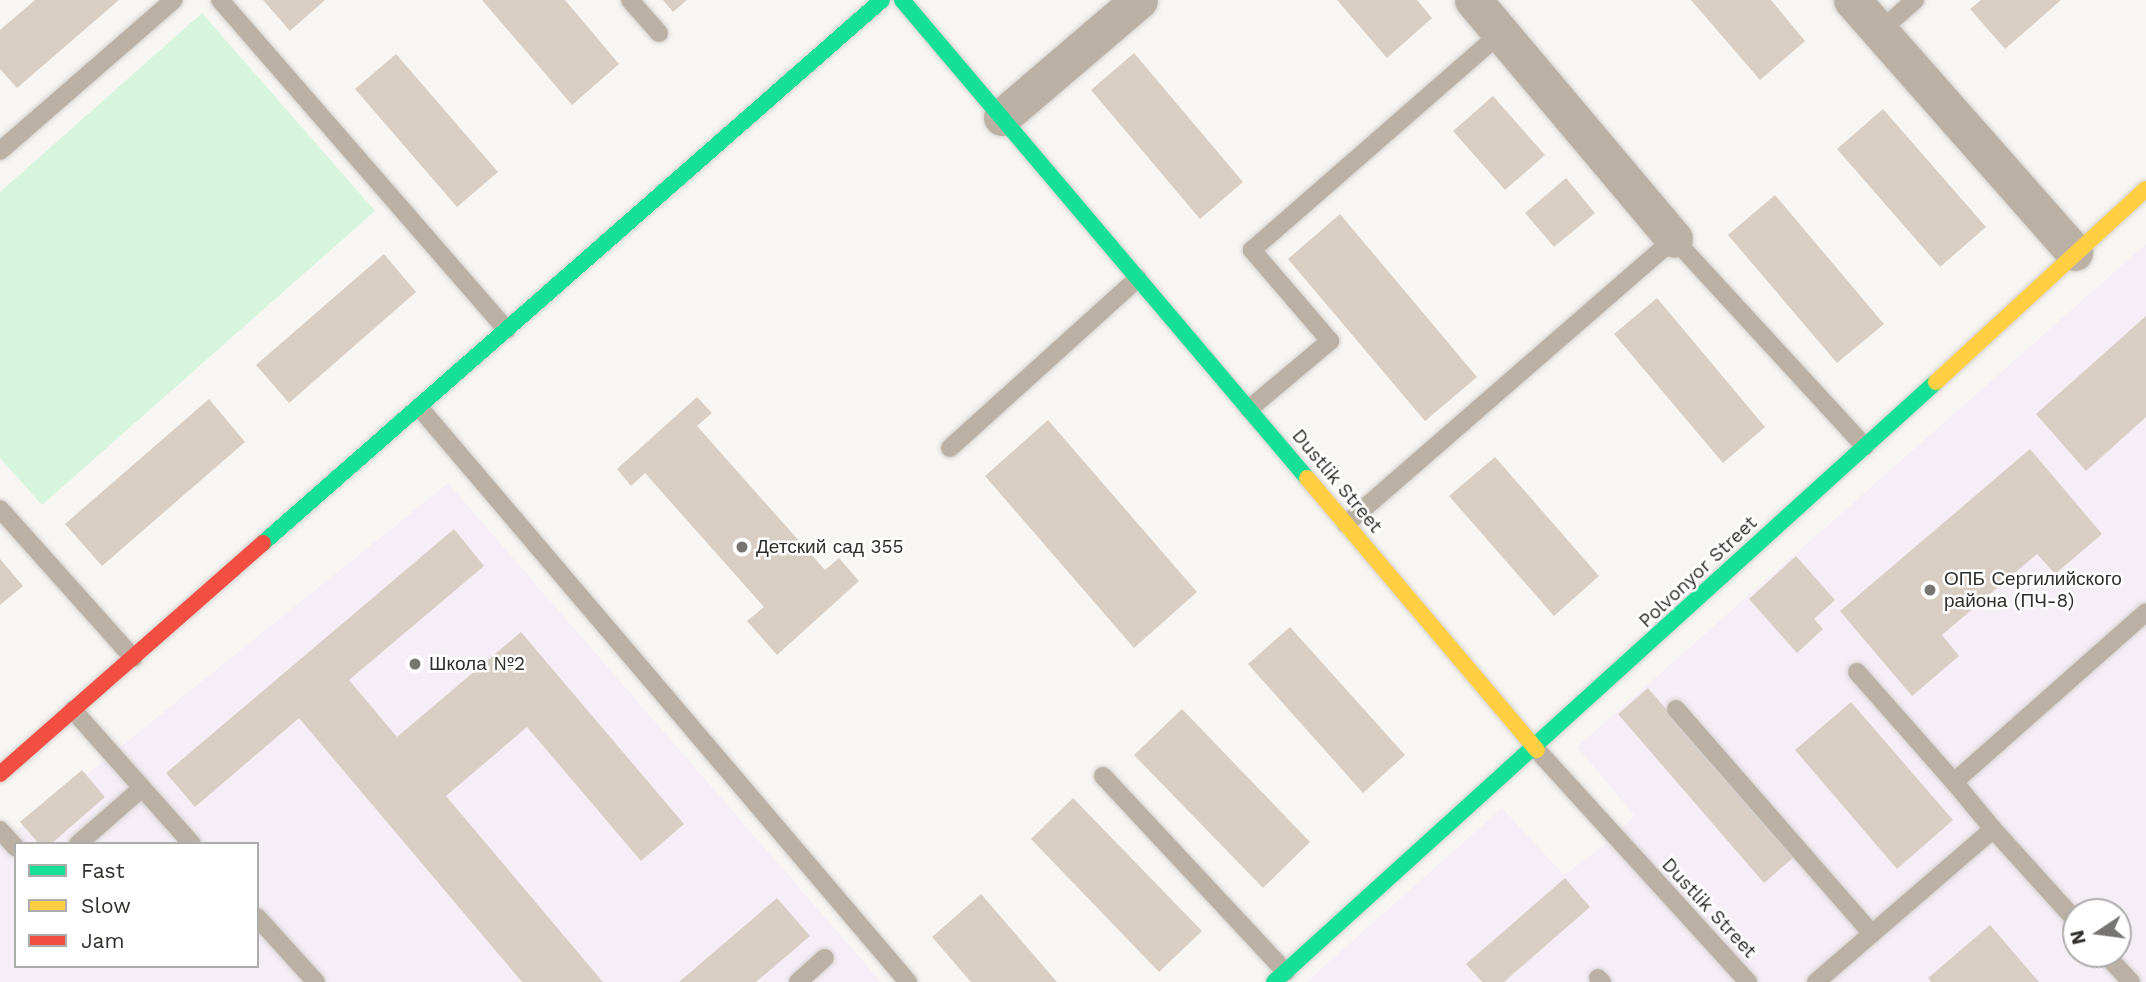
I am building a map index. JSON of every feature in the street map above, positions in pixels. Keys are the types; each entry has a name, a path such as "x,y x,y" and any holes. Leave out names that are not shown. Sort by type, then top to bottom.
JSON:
{"street":[{"path":"0,774 881,0"},
{"name":"Dustlik Street","path":"902,0 1537,750"},
{"path":"1002,117 1139,0"},
{"path":"1474,0 1674,239"},
{"path":"1852,0 2074,252"},
{"name":"Polvonyor Street","path":"1280,977 1537,750 2074,252 2146,189"}],"lane":[{"path":"0,151 174,0"},
{"path":"220,0 507,330"},
{"path":"630,0 659,33"},
{"path":"1880,31 1915,0"},
{"path":"1249,409 1330,341 1252,250 1501,33"},
{"path":"1346,524 1674,239 1865,447"},
{"path":"950,449 1138,278"},
{"path":"419,407 908,982"},
{"path":"0,509 133,658"},
{"path":"1954,782 2146,612"},
{"path":"1857,672 2062,905"},
{"path":"1676,709 1872,934"},
{"path":"73,710 190,842"},
{"name":"Dustlik Street","path":"1537,750 1748,982"},
{"path":"1103,776 1280,977"},
{"path":"80,842 142,788"},
{"path":"1816,982 1993,829"},
{"path":"0,830 14,846"},
{"path":"259,919 316,982"},
{"path":"797,982 825,958"},
{"path":"2118,968 2130,982"}],"shaded area":[{"path":"2146,244 2146,982 1306,982 1502,808 1564,875 1615,837 1634,815 1577,747"},
{"name":"Школа №2","path":"448,483 881,982 0,982 0,844"}],"green space":[{"path":"202,13 375,211 42,505 0,458 0,192"}],"building":[{"path":"35,0 119,0 17,88 0,69 0,30"},
{"path":"263,0 325,0 290,31"},
{"path":"482,0 565,0 619,64 572,105"},
{"path":"663,0 687,0 673,12"},
{"path":"1337,0 1417,0 1432,18 1387,58"},
{"path":"1691,0 1771,0 1805,41 1760,80"},
{"path":"1981,0 2061,0 2005,49 1970,9"},
{"path":"1134,53 1243,182 1200,219 1091,90"},
{"path":"396,54 498,172 457,207 355,89"},
{"path":"1493,96 1545,155 1505,190 1453,131"},
{"path":"1883,109 1986,227 1940,267 1837,149"},
{"path":"1566,178 1595,213 1554,247 1525,213"},
{"path":"1775,195 1884,324 1837,363 1728,235"},
{"path":"1340,214 1477,377 1425,421 1288,259"},
{"path":"384,254 416,292 289,403 256,365"},
{"path":"1657,298 1765,427 1723,463 1614,334"},
{"path":"2146,316 2146,417 2086,471 2036,414"},
{"path":"697,397 712,413 697,426 825,570 839,558 859,581 777,655 747,621 764,607 645,473 631,486 617,469"},
{"path":"209,399 245,442 102,566 65,524"},
{"path":"1048,420 1197,592 1134,648 985,476"},
{"path":"2030,449 2102,534 2055,574 2037,554 1942,635 1959,656 1912,696 1840,611"},
{"path":"1495,457 1599,576 1554,616 1449,496"},
{"path":"454,529 484,566 349,680 397,737 521,632 684,824 641,861 527,727 446,796 603,982 522,982 299,718 195,807 166,773"},
{"path":"1796,556 1835,600 1814,619 1823,629 1797,653 1749,599"},
{"path":"0,559 23,586 0,605"},
{"path":"1290,627 1405,755 1363,793 1248,664"},
{"path":"1648,688 1794,857 1764,883 1618,714"},
{"path":"1851,702 1953,820 1897,869 1795,750"},
{"path":"1182,709 1310,842 1263,888 1134,755"},
{"path":"82,770 105,797 53,842 37,842 20,822"},
{"path":"1073,798 1202,931 1159,972 1031,839"},
{"path":"1565,878 1590,907 1504,982 1482,982 1466,964"},
{"path":"981,894 1057,982 971,982 932,937"},
{"path":"777,898 810,936 756,982 679,982"},
{"path":"1990,925 2039,982 1931,982 1928,978"}],"traffic: fast":[{"path":"263,543 882,0"},
{"path":"902,0 1307,478"},
{"path":"1274,982 1936,382"}],"traffic: slow":[{"path":"1936,382 2146,189"},
{"path":"1307,478 1537,750"}],"traffic: jam":[{"path":"0,774 263,543"}],"place":[{"name":"Детский сад 355","path":"742,547"},
{"name":"ОПБ Сергилийского района (ПЧ-8)","path":"1930,590"},
{"name":"Школа №2","path":"415,664"}]}
